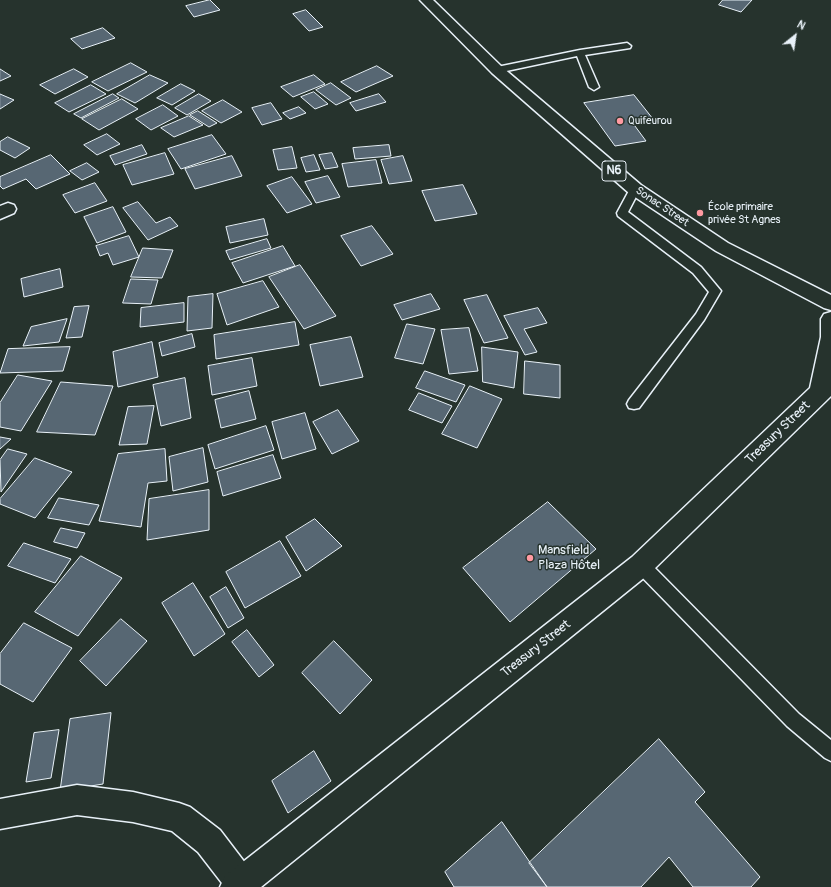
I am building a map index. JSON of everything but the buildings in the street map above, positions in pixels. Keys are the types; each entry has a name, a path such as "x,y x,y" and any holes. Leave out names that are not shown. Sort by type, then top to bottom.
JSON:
{"main road":[{"name":"Sonac Street","path":"426,0 497,70 635,189 722,247 831,303"},
{"name":"Treasury Street","path":"239,885 641,565 825,389 831,337 831,319"},
{"path":"0,814 77,800 134,807 179,818 209,841 239,885"}],"lane":[{"path":"497,70 580,53 627,46"},
{"path":"580,53 594,87"},
{"path":"634,404 700,316 715,291 697,270 622,213 635,189"},
{"path":"641,565 793,720 831,752"}],"place":[{"name":"Quifeurou","path":"620,121"},
{"name":"École primaire privée St Agnes","path":"700,213"},
{"name":"Mansfield Plaza Hôtel","path":"530,558"}]}
